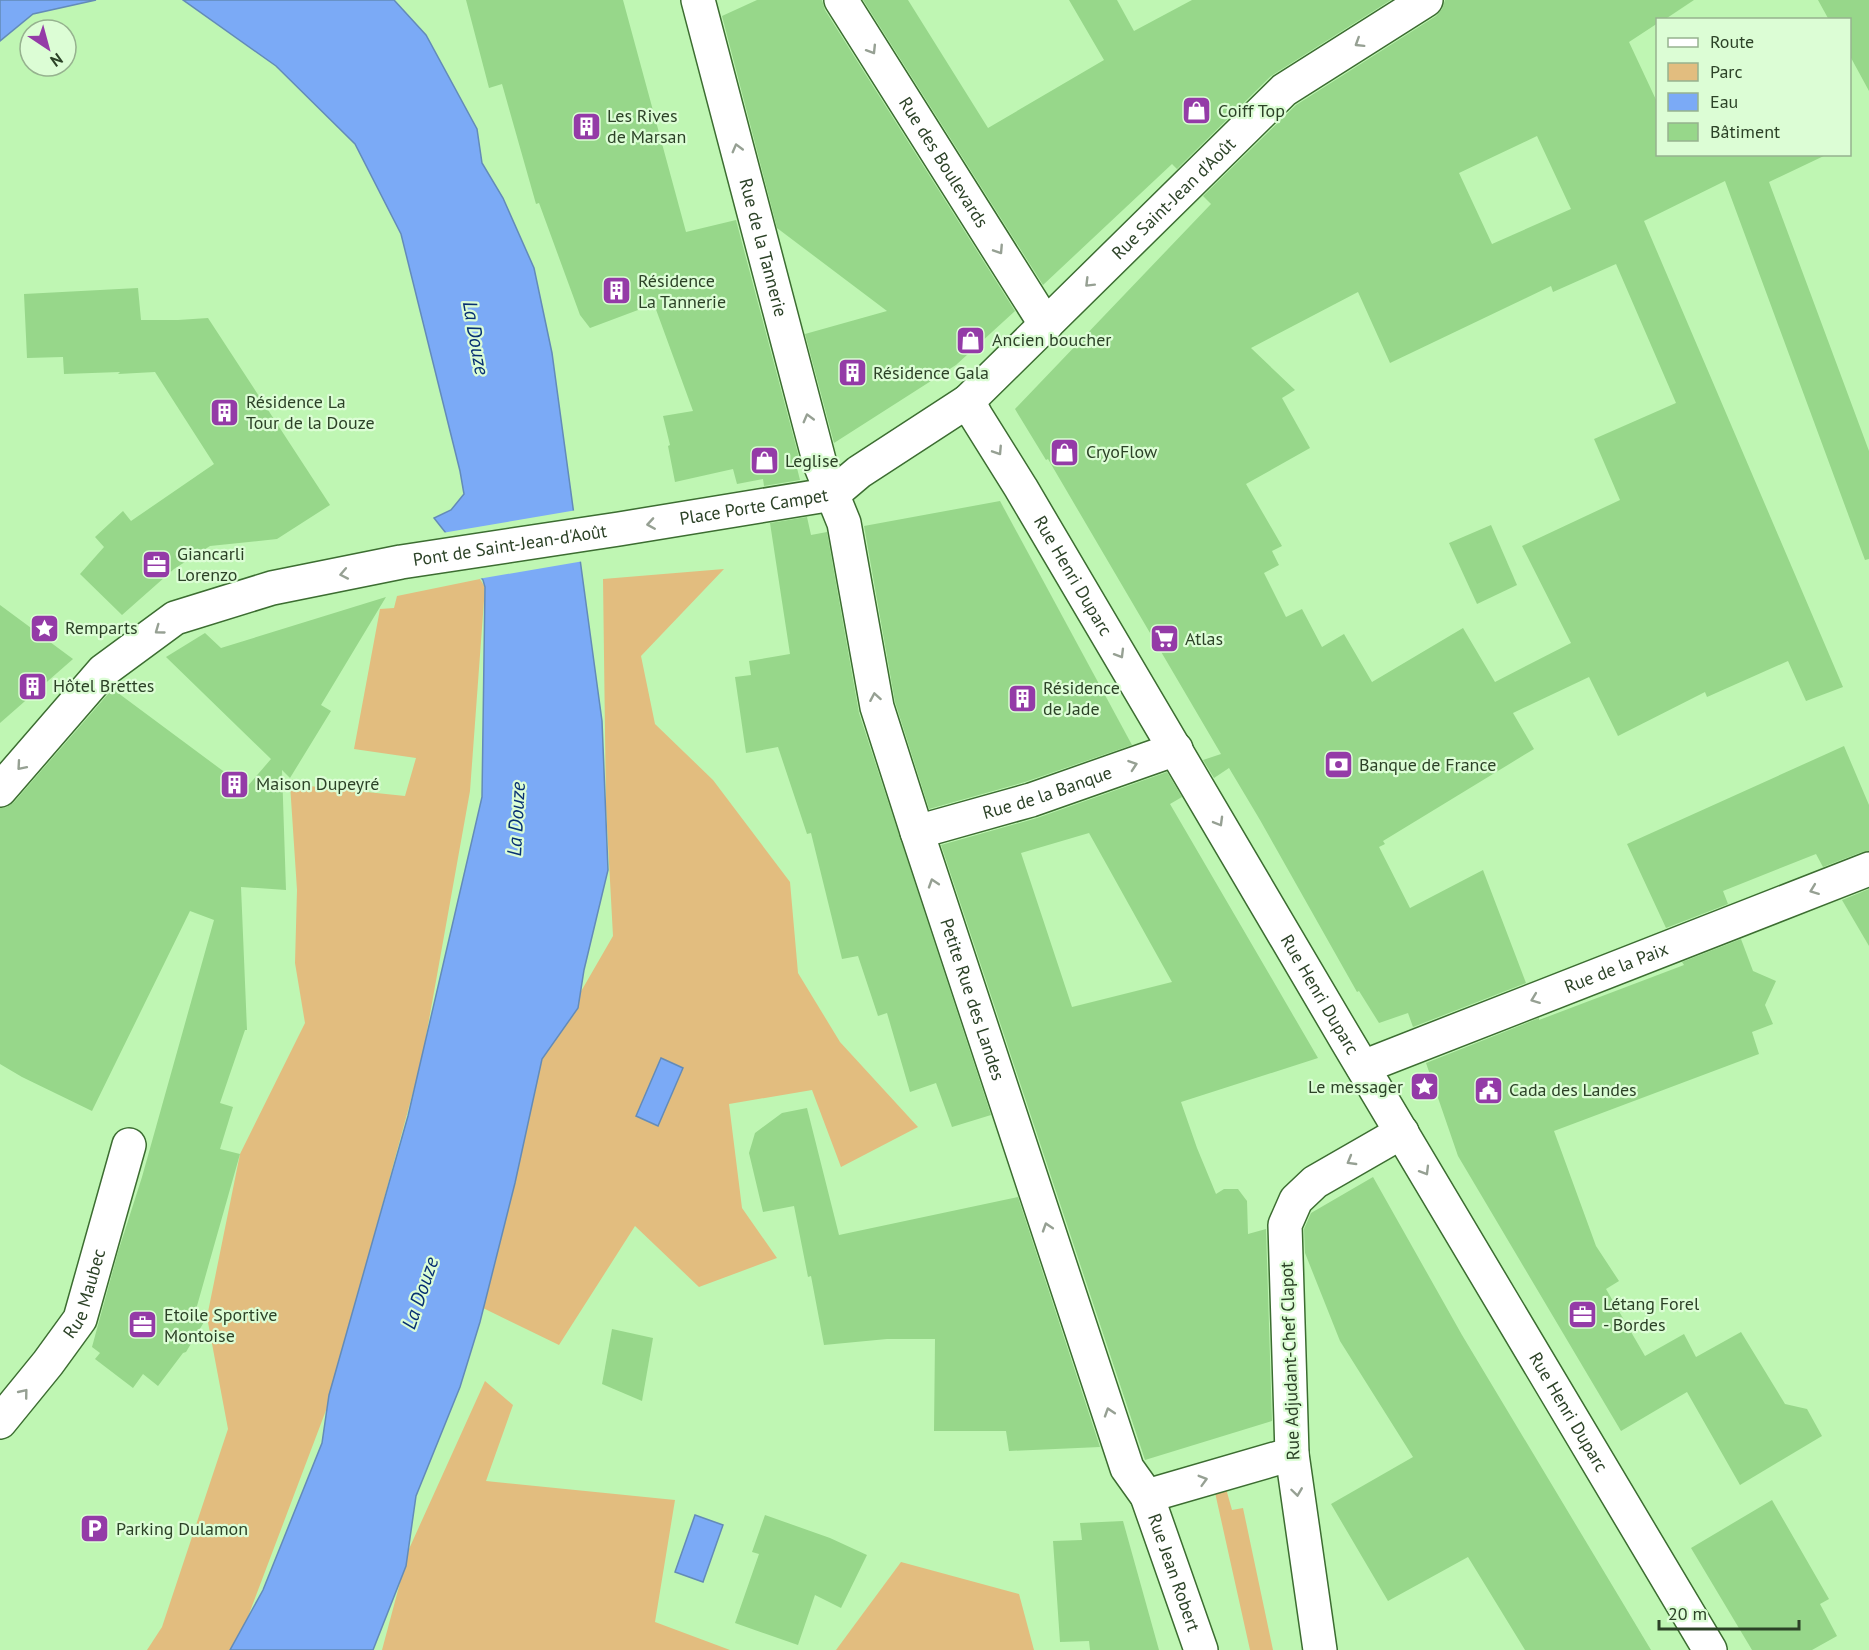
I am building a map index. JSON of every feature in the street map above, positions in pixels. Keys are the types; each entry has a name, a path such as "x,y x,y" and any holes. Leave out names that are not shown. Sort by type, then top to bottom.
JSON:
{"street":[{"name":"Rue de la Tannerie","path":"698,0 820,464 833,494"},
{"name":"Rue des Boulevards","path":"841,0 1046,325"},
{"name":"Rue Saint-Jean d'Août","path":"968,401 1284,90 1389,11 1426,0"},
{"name":"Place Porte Campet","path":"619,529 833,494 859,472 968,401"},
{"name":"Rue Henri Duparc","path":"968,401 1710,1650"},
{"name":"Petite Rue des Landes","path":"833,494 844,523 877,707 1127,1468 1147,1496"},
{"name":"Pont de Saint-Jean-d'Août","path":"0,790 103,671 176,618 272,588 401,562 619,529"},
{"name":"Rue de la Banque","path":"917,832 1031,800 1176,750"},
{"name":"Rue de la Paix","path":"1363,1067 1869,869"},
{"name":"Rue Adjudant-Chef Clapot","path":"1320,1650 1292,1454 1285,1225 1296,1200 1315,1182 1402,1132"},
{"name":"Rue Maubec","path":"0,1422 80,1319 129,1144"},
{"path":"1147,1496 1292,1454"},
{"name":"Rue Jean Robert","path":"1147,1496 1201,1650"}],"green space":[{"path":"724,569 641,656 655,724 713,780 790,882 798,973 840,1042 918,1127 841,1167 812,1090 729,1104 742,1208 777,1258 699,1287 635,1226 559,1345 483,1308 542,1059 613,936 606,807 603,579"},
{"path":"480,579 485,587 470,791 422,1059 328,1405 246,1622 231,1650 147,1650 162,1627 228,1429 207,1317 240,1154 305,1023 295,963 297,890 290,784 405,796 416,758 354,749 380,609 394,608 397,596"},
{"path":"485,1381 513,1405 486,1481 675,1500 655,1622 730,1650 382,1650 409,1549"},
{"path":"1225,1485 1232,1510 1243,1508 1273,1650 1250,1650 1214,1488"},
{"path":"901,1562 1019,1594 1034,1650 836,1650"}],"water":[{"path":"0,0 96,0 33,14 28,18 18,18 18,26 0,41"},
{"name":"La Douze","path":"183,0 394,0 426,35 477,129 482,163 503,198 534,268 552,353 602,721 608,870 584,970 578,1008 542,1059 515,1183 480,1322 460,1387 416,1496 406,1566 373,1650 230,1650 263,1590 322,1443 329,1395 408,1116 482,797 485,587 483,580 434,518 451,510 464,494 460,471 401,234 355,144 276,66"},
{"path":"661,1058 683,1068 658,1126 636,1116"},
{"path":"695,1515 723,1525 703,1582 675,1572"}],"pier":[{"path":"577,510 584,561 478,579 442,533"}],"building":[{"path":"466,0 623,0 686,232 736,220 801,465 797,468 800,480 764,486 763,479 737,484 733,469 675,482 663,416 693,411 654,304 590,328 580,315 539,203 536,204 502,84 489,88"},
{"path":"757,0 822,0 825,10 1015,311 956,365 834,443 805,334 887,311 777,228 722,16"},
{"path":"863,0 908,0 988,128 1104,60 1069,0 1117,0 1134,31 1192,0 1391,0 1271,76 1177,169 1172,164 1043,285"},
{"path":"1445,0 1694,0 1667,18 1656,18 1656,24 1629,42 1656,100 1656,156 1824,156 1769,182 1869,451 1869,559 1865,560 1725,181 1644,221 1843,687 1806,701 1788,661 1707,697 1705,692 1618,736 1589,677 1513,713 1534,749 1383,841 1385,844 1379,847 1410,908 1483,870 1526,983 1413,1027 1408,1013 1379,1023 1359,991 1357,992 1229,768 1214,778 1203,760 1221,754 1048,459 1046,460 1015,409 1211,204 1203,196 1296,105 1436,16","holes":["1537,136 1571,209 1492,244 1459,173","1616,264 1676,403 1594,439 1620,500 1522,546 1571,643 1495,682 1463,628 1372,682 1344,634 1322,647 1302,609 1286,617 1264,573 1279,565 1272,551 1282,546 1246,484 1310,448 1282,398 1295,390 1251,348 1358,292 1390,363 1551,286 1553,292"]},
{"path":"1818,0 1869,0 1869,91 1851,58 1851,18 1828,18"},
{"name":"Résidence La Tour de la Douze","path":"138,288 141,320 208,318 330,505 277,539 210,546 174,569 122,615 80,574 104,547 95,537 123,511 131,521 214,464 155,372 64,374 63,357 27,358 24,294"},
{"path":"1000,501 1132,745 1025,782 929,809 895,702 864,526"},
{"path":"807,517 811,535 827,532 859,713 991,1115 952,1127 936,1083 910,1092 887,1013 878,1016 858,956 842,959 811,833 807,834 778,747 746,753 735,677 751,675 749,661 790,654 770,523"},
{"path":"1491,525 1517,585 1477,604 1449,543"},
{"path":"386,597 321,705 331,711 290,778 282,770 286,890 241,887 247,1030 245,1030 220,1103 233,1107 220,1149 240,1154 195,1313 207,1317 186,1352 158,1386 143,1374 133,1388 95,1359 100,1353 92,1347 214,920 190,911 92,1111 22,1077 0,1064 0,808 7,807 14,802 108,694 114,690 246,788 271,759 166,657 205,633 221,648"},
{"name":"Hôtel Brettes","path":"0,605 73,659 0,723"},
{"path":"1844,746 1869,805 1869,851 1823,867 1816,854 1723,891 1728,904 1666,928 1627,844"},
{"path":"1167,772 1182,797 1170,804 1318,1058 1181,1102 1216,1194 1224,1189 1238,1189 1247,1201 1248,1234 1266,1229 1272,1421 1145,1460 941,845 1037,818","holes":["1089,833 1172,982 1072,1007 1021,853"]},
{"path":"1869,889 1869,946 1842,900"},
{"path":"1741,939 1753,971 1776,981 1765,1005 1773,1024 1752,1032 1759,1054 1554,1131 1596,1246 1619,1281 1606,1289 1645,1356 1684,1334 1696,1357 1741,1332 1785,1404 1807,1409 1822,1436 1740,1485 1687,1392 1621,1431 1458,1156 1426,1063 1539,1018 1539,1020 1684,965 1682,962"},
{"path":"807,1108 839,1235 1018,1197 1100,1447 1009,1451 1006,1431 934,1431 935,1339 887,1339 824,1345 811,1276 808,1277 794,1206 763,1212 749,1153 755,1133 782,1113"},
{"path":"1373,1177 1462,1335 1651,1650 1525,1650 1468,1557 1388,1601 1331,1504 1413,1457 1340,1341 1305,1253 1304,1229 1311,1213"},
{"path":"612,1329 653,1338 642,1401 602,1384"},
{"path":"1772,1500 1829,1599 1820,1604 1837,1636 1812,1650 1752,1650 1691,1548"},
{"path":"765,1515 830,1538 867,1555 841,1608 815,1595 798,1645 735,1623 759,1554 752,1552"},
{"path":"1123,1521 1159,1650 1090,1650 1089,1641 1060,1642 1053,1541 1082,1540 1080,1523"}],"place":[{"name":"Coiff Top","path":"1197,111"},
{"name":"Les Rives de Marsan","path":"586,126"},
{"name":"Résidence La Tannerie","path":"617,291"},
{"name":"Ancien boucher","path":"971,340"},
{"name":"Résidence Gala","path":"852,373"},
{"name":"Résidence La Tour de la Douze","path":"225,412"},
{"name":"CryoFlow","path":"1065,452"},
{"name":"Leglise","path":"764,461"},
{"name":"Giancarli Lorenzo","path":"156,564"},
{"name":"Remparts","path":"44,628"},
{"name":"Atlas","path":"1164,639"},
{"name":"Hôtel Brettes","path":"32,686"},
{"name":"Résidence de Jade","path":"1022,698"},
{"name":"Banque de France","path":"1338,765"},
{"name":"Maison Dupeyré","path":"235,784"},
{"name":"Le messager","path":"1424,1087"},
{"name":"Cada des Landes","path":"1488,1090"},
{"name":"Létang Forel - Bordes","path":"1582,1314"},
{"name":"Etoile Sportive Montoise","path":"143,1325"},
{"name":"Parking Dulamon","path":"95,1529"}]}
